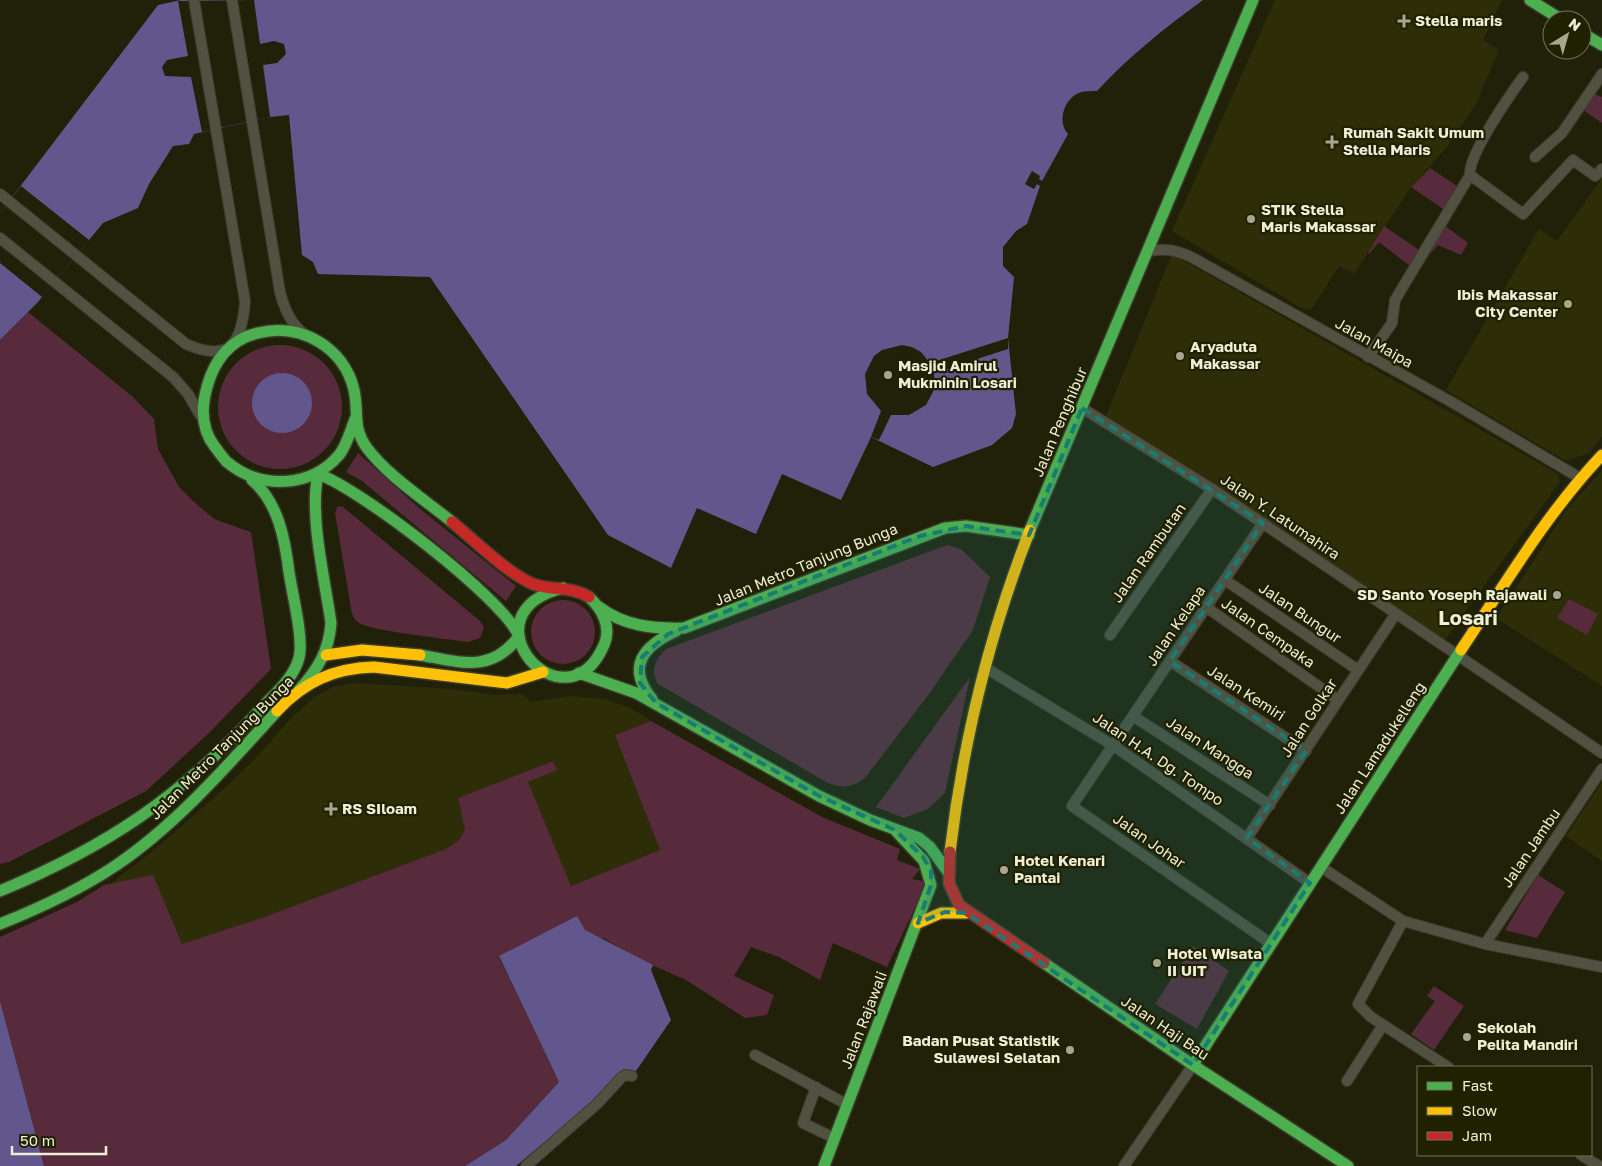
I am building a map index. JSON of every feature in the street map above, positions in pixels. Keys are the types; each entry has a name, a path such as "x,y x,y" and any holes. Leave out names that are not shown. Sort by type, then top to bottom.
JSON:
{"main road":[{"name":"Jalan Penghibur","path":"948,872 957,799 984,667 1006,594 1253,0"},
{"path":"1530,0 1546,10"},
{"path":"318,474 330,476 359,494 499,608 519,636 524,653 543,672 552,675 570,676 594,664 604,649 607,631 598,606 582,593 563,588 540,586 521,578 378,462 364,442 356,426 356,417 355,393 342,362 326,346 304,334 281,330 259,332 239,340 213,366 202,401 204,423 211,443 224,461 251,478 285,484 297,482 318,474 336,460 344,449 353,430 356,417"},
{"name":"Jalan Lamadukelleng","path":"1193,1065 1457,656 1580,478 1602,455"},
{"path":"299,690 318,669 326,655 330,638 331,623 318,526 315,482 318,474"},
{"name":"Jalan Metro Tanjung Bunga","path":"0,891 37,876 89,850 168,798 206,765 291,676 299,657 299,639 284,541 270,501 264,490 251,478"},
{"name":"Jalan Metro Tanjung Bunga","path":"598,606 619,619 655,629 684,628 944,528 966,526 1029,535"},
{"path":"326,655 345,650 367,650 473,664 484,662 504,652 519,636 521,620 528,605 548,591 563,588"},
{"path":"656,703 645,692 640,683 638,668 642,657 656,641 684,628"},
{"name":"Jalan Metro Tanjung Bunga","path":"0,924 54,903 78,890 150,839 212,781 299,690 326,675 355,667 384,668 507,684 543,672"},
{"path":"579,673 636,693 820,796 895,830 909,833 919,838 930,847 948,872"},
{"name":"Jalan Rajawali","path":"825,1166 931,885 931,871 923,857 895,830"},
{"name":"Jalan Haji Bau","path":"948,872 951,893 960,908 966,913 1030,953 1193,1065 1348,1166"},
{"path":"918,923 935,914 945,912 966,913"}],"street":[{"path":"1,194 186,344 200,350 215,353 229,348 242,325 245,301 194,0"},
{"path":"232,0 280,292 287,314 297,329 304,334"},
{"path":"1535,158 1562,133 1602,74"},
{"path":"1368,357 1392,323 1395,300 1470,175 1470,168 1483,140 1523,77"},
{"path":"1470,175 1523,214 1573,160 1595,176 1602,169"},
{"path":"0,238 173,377 197,407 204,423"},
{"name":"Jalan Maipa","path":"1149,251 1165,249 1179,251 1193,258 1455,404 1580,478"},
{"name":"Jalan Y. Latumahira","path":"1082,408 1212,489 1395,615 1602,753"},
{"name":"Jalan Rambutan","path":"1110,635 1212,489"},
{"name":"Jalan Kelapa","path":"1114,746 1263,523"},
{"name":"Jalan Bungur","path":"1225,580 1358,670"},
{"name":"Jalan Cempaka","path":"1206,607 1338,700"},
{"name":"Jalan Golkar","path":"1247,838 1395,615"},
{"name":"Jalan Kemiri","path":"1170,661 1306,751"},
{"name":"Jalan H.A. Dg. Tompo","path":"984,667 1114,746 1310,883"},
{"name":"Jalan Mangga","path":"1134,716 1270,804"},
{"name":"Jalan Johar","path":"1114,746 1072,806 1270,943"},
{"name":"Jalan Jambu","path":"1485,944 1602,769"},
{"path":"1321,867 1403,921 1485,944 1602,967"},
{"path":"1403,921 1359,999 1360,1008 1446,1066"},
{"path":"1347,1081 1383,1025"},
{"path":"756,1055 848,1105"},
{"path":"1124,1166 1193,1065"},
{"path":"526,1166 602,1099 620,1078 625,1075 632,1076"},
{"path":"816,1087 803,1123 834,1138"},
{"path":"1583,1156 1599,1166"}],"highlighted area":[{"path":"1082,408 1263,523 1170,661 1306,751 1247,838 1310,883 1193,1065 966,913 945,912 918,923 931,885 931,871 923,857 895,830 819,796 656,703 640,683 642,657 668,634 920,536 966,526 1029,535"}],"shaded area":[{"path":"181,0 1203,0 1148,43 1097,91 1081,92 1071,99 1064,110 1063,116 1064,129 1068,134 1042,181 1039,179 1040,176 1032,171 1025,184 1034,189 1037,184 1040,186 1027,224 1016,231 1003,247 1003,266 1014,277 1008,338 1016,414 1012,428 992,445 933,467 871,437 841,500 782,474 756,534 697,508 671,568 608,535 430,277 318,274 313,262 302,255 289,115 270,117 194,134 189,144 173,146 149,184 138,208 103,223 37,303 0,340 0,213 158,5"},
{"name":"Rumah Sakit Umum Stella Maris","path":"1275,0 1502,0 1483,40 1499,50 1476,104 1447,147 1411,187 1354,274 1339,266 1311,310 1300,307 1172,231"},
{"path":"1592,93 1602,97 1602,123 1577,106"},
{"path":"1430,168 1457,186 1446,211 1411,187"},
{"path":"1602,178 1602,437 1589,453 1566,461 1446,390 1539,229 1557,241"},
{"path":"1444,225 1468,243 1461,255 1438,245 1431,253 1428,250"},
{"path":"1384,226 1419,250 1410,266 1379,242 1368,253"},
{"path":"1172,254 1558,474 1560,482 1444,641 1106,416"},
{"path":"28,312 133,397 154,419 158,449 179,487 193,501 214,519 251,532 271,669 210,732 146,791 9,862 0,864 0,340"},
{"path":"280,345 304,350 315,355 324,363 332,372 337,383 342,407 337,431 332,442 324,451 315,459 304,464 280,469 256,464 245,459 236,451 228,442 223,431 218,407 223,383 228,372 236,363 245,355 256,350"},
{"path":"276,373 288,373 299,378 307,386 312,397 310,415 299,428 288,433 276,433 265,428 257,420 252,409 252,397 257,386 265,378"},
{"path":"358,453 419,508 516,586 506,601 362,481 346,472"},
{"path":"1602,470 1602,686 1496,618 1566,511"},
{"path":"338,506 343,507 480,621 484,628 480,638 468,642 394,632 359,623 353,616 351,608 335,513"},
{"path":"947,545 961,549 990,577 973,630 929,694 865,778 851,786 836,786 826,782 658,684 654,674 655,665 666,649"},
{"path":"1569,599 1598,614 1587,635 1557,618"},
{"path":"563,600 581,606 589,614 595,632 589,650 581,658 563,664 545,658 537,650 531,632 537,614 545,606"},
{"path":"970,677 945,793 928,809 904,818 876,807"},
{"name":"RS SIloam","path":"355,683 452,689 494,695 523,694 531,702 570,696 605,699 631,708 651,721 615,735 660,850 571,886 527,782 556,770 552,761 459,798 465,830 459,840 446,849 180,948 93,897 148,855 215,797 255,759 291,718 316,696 333,687"},
{"path":"651,721 822,817 900,849 897,860 920,869 912,879 927,882 887,967 833,943 820,980 779,957 751,947 734,976 774,995 767,1015 745,1018 686,980 643,961 603,938 499,957 559,1082 506,1140 465,1166 44,1166 0,1001 0,937 77,902 104,885 153,875 182,944 264,917 446,849 459,840 465,830 458,798 553,761 557,770 528,782 571,886 660,850 615,735"},
{"path":"1602,782 1602,861 1566,836"},
{"path":"1538,875 1565,892 1537,938 1505,930"},
{"path":"577,916 585,930 653,965 651,970 671,1020 636,1071 623,1073 597,1099 516,1166 465,1166 506,1140 559,1082 499,956"},
{"path":"1193,946 1229,971 1197,1029 1155,1004"},
{"path":"1434,986 1464,1006 1434,1050 1411,1034 1435,1001 1427,996"},
{"path":"0,1001 44,1166 0,1166"}],"pier":[{"path":"254,0 260,44 274,41 284,44 286,54 277,63 263,65 270,117 202,132 191,77 165,76 162,67 167,60 188,56 178,1"},
{"path":"21,186 89,240 42,297 0,263 0,213"},
{"path":"1008,338 1008,349 934,373 935,388 926,405 909,415 891,415 879,440 871,437 881,411 867,394 865,374 874,356 882,350 902,345 912,347 921,352 930,363"}],"traffic: fast":[{"path":"1030,530 1253,0"},
{"path":"1530,0 1546,10"},
{"path":"1592,39 1602,45"},
{"path":"356,417 342,451 328,466 300,479 270,481 240,471 225,460 210,440 205,426 203,410 207,387 214,368 225,352 239,340 258,333 289,331 318,341 341,361 349,375 354,390 359,433 367,448 396,478 452,522"},
{"path":"299,690 312,675 325,651 331,623 315,509 318,474 338,483 364,500 428,546 487,597 507,619 519,636 509,648 498,656 486,661 461,662 420,655"},
{"path":"0,891 75,856 140,817 170,795 229,743 282,687 292,673 299,658 300,639 285,547 274,510 261,489 252,480"},
{"path":"599,607 618,618 639,625 661,628 684,628 945,528 966,526 1029,535"},
{"path":"563,588 533,602 520,620 520,641 530,660 546,673 567,677 587,669 604,645 607,632 606,625 602,613 589,597"},
{"path":"652,699 644,688 639,667 647,651 655,643 676,631"},
{"path":"1193,1065 1461,650"},
{"path":"579,673 636,693 819,796 870,820 919,838 930,847 948,872"},
{"path":"0,924 73,891 101,875 137,850 200,794 277,711"},
{"path":"824,1166 931,885 924,861 896,831"},
{"path":"1044,963 1193,1065 1348,1166"}],"traffic: slow":[{"path":"1461,650 1545,525 1582,477 1602,455"},
{"path":"950,852 955,811 970,729 1002,609 1030,530"},
{"path":"326,655 362,650 420,655"},
{"path":"277,711 298,692 309,685 333,674 359,668 374,667 507,683 543,672"},
{"path":"918,923 941,913 966,913"}],"traffic: jam":[{"path":"452,522 523,579 540,586 576,591 589,597"},
{"path":"950,852 949,883 959,905 1044,963"}],"place":[{"name":"Stella maris","path":"1404,21"},
{"name":"Rumah Sakit Umum Stella Maris","path":"1332,142"},
{"name":"STIK Stella Maris Makassar","path":"1251,219"},
{"name":"Ibis Makassar City Center","path":"1568,304"},
{"name":"Aryaduta Makassar","path":"1180,356"},
{"name":"Masjid Amirul Mukminin Losari","path":"888,375"},
{"name":"SD Santo Yoseph Rajawali","path":"1557,595"},
{"name":"RS SIloam","path":"331,809"},
{"name":"Hotel Kenari Pantai","path":"1004,870"},
{"name":"Hotel Wisata II UIT","path":"1157,963"},
{"name":"Sekolah Pelita Mandiri","path":"1467,1037"},
{"name":"Badan Pusat Statistik Sulawesi Selatan","path":"1070,1050"}],"district":[{"name":"Losari","path":"1468,618"}]}
